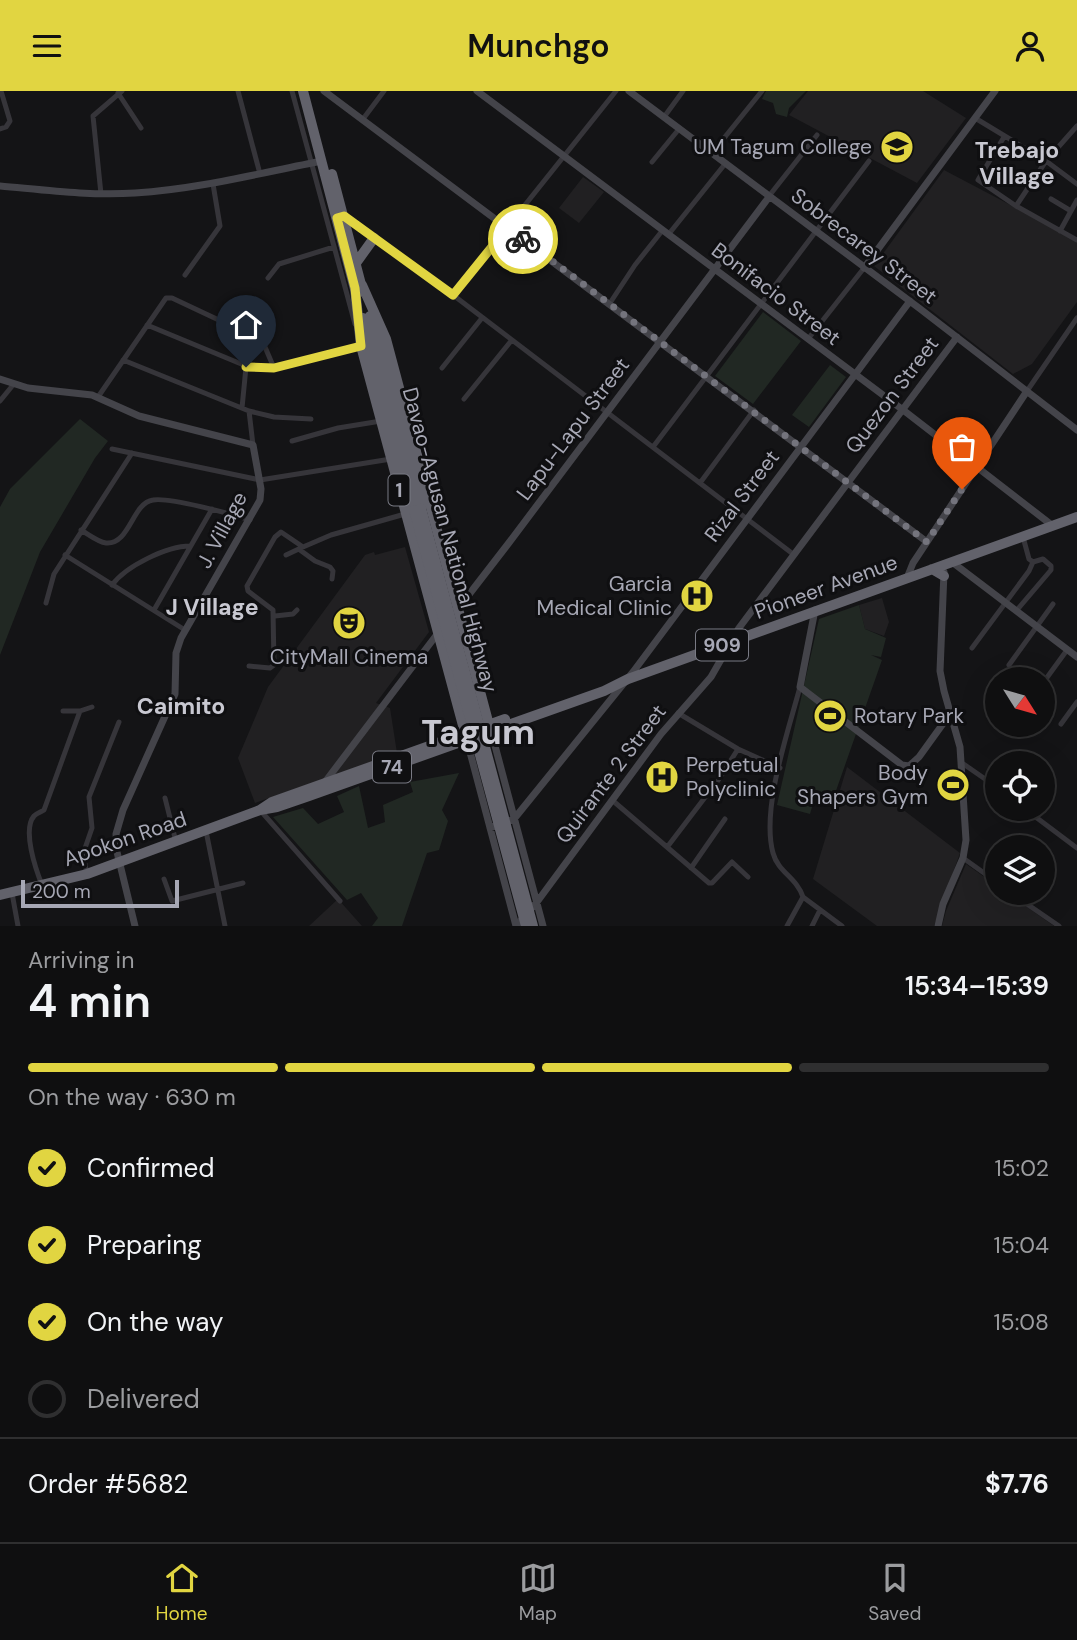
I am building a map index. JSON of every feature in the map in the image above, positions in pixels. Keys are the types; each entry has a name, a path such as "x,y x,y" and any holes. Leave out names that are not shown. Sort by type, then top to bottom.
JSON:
{"highway":[{"name":"Davao-Agusan National Highway","path":"303,91 317,162 356,263 361,346 391,459 414,511 533,926"},
{"name":"Davao-Agusan National Highway","path":"310,91 414,511 526,926"},
{"path":"356,263 374,238"},
{"name":"Davao-Agusan National Highway","path":"358,287 386,339 458,608 511,823"},
{"name":"Davao-Agusan National Highway","path":"414,511 438,633 494,828"},
{"name":"Pioneer Avenue","path":"469,736 613,688 628,678 725,648 815,610 1077,517"},
{"path":"932,569 944,576"},
{"name":"Apokon Road","path":"260,810 272,802 325,783 469,736"},
{"name":"Apokon Road","path":"0,895 87,874 469,736"}],"street":[{"path":"0,129 10,121 1,91"},
{"path":"238,91 260,174"},
{"path":"147,325 246,367 274,368 361,346 334,247 317,162 292,91"},
{"path":"324,91 927,542"},
{"path":"363,119 384,91"},
{"name":"Bonifacio Street","path":"477,91 1053,526"},
{"path":"453,295 616,91"},
{"name":"Sobrecarey Street","path":"629,91 1077,430"},
{"path":"664,117 683,91"},
{"path":"712,153 762,91"},
{"path":"807,339 864,268 995,91"},
{"path":"101,194 93,116 120,92 141,128"},
{"path":"975,118 1046,161 1077,184"},
{"path":"1016,206 1046,161 1077,126"},
{"path":"652,162 679,129"},
{"name":"Lapu-Lapu Street","path":"317,793 817,135"},
{"path":"1004,137 978,180 1016,206 1077,240"},
{"path":"653,447 869,161"},
{"path":"0,186 101,194 136,193 213,184 317,162"},
{"path":"610,303 635,265 725,164"},
{"path":"186,275 220,226 213,184"},
{"path":"1051,199 1071,211"},
{"path":"1060,231 1077,200"},
{"path":"340,217 453,295 793,554"},
{"path":"268,278 279,264 334,247"},
{"path":"98,397 164,300 172,298 257,338 265,347 274,368"},
{"name":"Rizal Street","path":"511,823 628,678 909,301"},
{"path":"442,367 482,318"},
{"path":"907,578 927,542 1077,319"},
{"name":"Quezon Street","path":"725,648 957,337"},
{"path":"464,399 511,341"},
{"path":"123,360 249,411 274,417 311,419"},
{"path":"242,408 246,367"},
{"path":"0,379 13,385 98,397 139,416 253,445 249,411"},
{"path":"0,401 13,385"},
{"path":"700,483 754,410"},
{"path":"292,441 338,428 381,421"},
{"name":"J. Village","path":"135,926 119,862 116,840 120,818 175,694 176,653 185,630 260,499 260,480 253,445"},
{"path":"112,449 260,480 391,459"},
{"path":"46,603 51,579 132,453"},
{"path":"81,530 101,541 113,542 150,500 212,509 250,520"},
{"path":"154,610 212,509"},
{"path":"286,555 331,535 414,511"},
{"path":"249,666 270,668 274,665 275,616 271,606 248,591 247,586 277,534 285,533 315,561 330,566 333,571 332,579"},
{"path":"1023,537 1029,559 1033,562"},
{"path":"112,585 128,569 178,546 190,546"},
{"path":"65,555 185,630"},
{"path":"972,648 1033,562 1043,559 1050,564 1051,570 1017,610"},
{"path":"938,926 943,904 963,858 966,832 959,739 941,680 944,576 948,563 1005,601 1077,657"},
{"path":"1009,665 1053,604"},
{"path":"275,616 293,614 297,610"},
{"path":"815,610 770,819 773,851 778,867 800,887 803,897 840,925"},
{"name":"Quirante 2 Street","path":"516,926 537,902 678,713 711,677 725,648"},
{"path":"1055,667 1068,650"},
{"path":"800,687 905,767 915,761 950,715"},
{"path":"1061,724 1077,702"},
{"path":"63,711 80,711 92,707"},
{"path":"43,886 30,849 32,822 36,814 44,810 80,711"},
{"path":"678,713 738,749 779,768"},
{"path":"87,874 83,854 92,828 89,797 119,722"},
{"path":"668,846 719,779 738,749"},
{"path":"962,763 985,779"},
{"path":"165,798 176,842"},
{"path":"612,800 711,884 732,862 748,877"},
{"path":"260,810 340,901"},
{"path":"691,868 725,819"},
{"path":"1041,821 1077,848"},
{"path":"516,926 494,828 511,823 543,926"},
{"path":"206,831 225,926"},
{"path":"963,858 985,874"},
{"path":"163,879 172,901 243,883"},
{"path":"12,893 18,926"},
{"path":"787,926 803,897"},
{"path":"1028,905 1059,926"},
{"path":"812,926 820,910"}],"shaded area":[{"path":"766,91 806,91 789,108 787,117 776,114 773,103 762,99"},
{"name":"UM Tagum College","path":"808,91 923,91 966,118 917,183 789,115"},
{"path":"944,170 1077,240 1077,302 1032,364 1013,374 874,266"},
{"path":"583,177 604,192 579,223 559,208"},
{"path":"763,312 801,341 753,404 715,376"},
{"path":"830,365 846,377 809,427 792,415"},
{"path":"80,419 108,441 95,458 40,552 0,655 0,507 10,489"},
{"path":"405,547 429,632 376,703 390,708 397,753 255,803 238,758 268,687 365,555"},
{"path":"882,598 889,622 884,636 865,629 859,605"},
{"name":"Rotary Park","path":"859,605 865,629 886,638 881,657 871,655 882,660 831,805 814,800 810,814 777,805 819,619"},
{"path":"847,767 960,853 934,926 877,926 813,879"},
{"path":"459,773 442,810 448,821 439,850 427,853 402,926 372,926 378,918 361,893 347,900 273,817 303,808 318,824 344,812 337,796 359,786 368,828 385,822 383,805 413,792 410,782"},
{"path":"966,864 985,877 985,905 1024,905 1054,926 942,926"},
{"path":"338,899 362,926 309,926"}],"way so far":[{"path":"523,239 927,542 962,489"}],"place":[{"name":"UM Tagum College","path":"897,147"},
{"name":"Garcia Medical Clinic","path":"697,596"},
{"name":"CityMall Cinema","path":"349,623"},
{"name":"Rotary Park","path":"830,716"},
{"name":"Perpetual Polyclinic","path":"662,777"},
{"name":"Body Shapers Gym","path":"953,785"}],"district":[{"name":"Trebajo Village","path":"1017,163"},
{"name":"J Village","path":"212,607"},
{"name":"Caimito","path":"181,706"},
{"name":"Tagum","path":"478,732"}],"route":[{"path":"246,367 274,368 361,346 355,288 337,218 344,216 453,295 508,227 523,239"}]}
